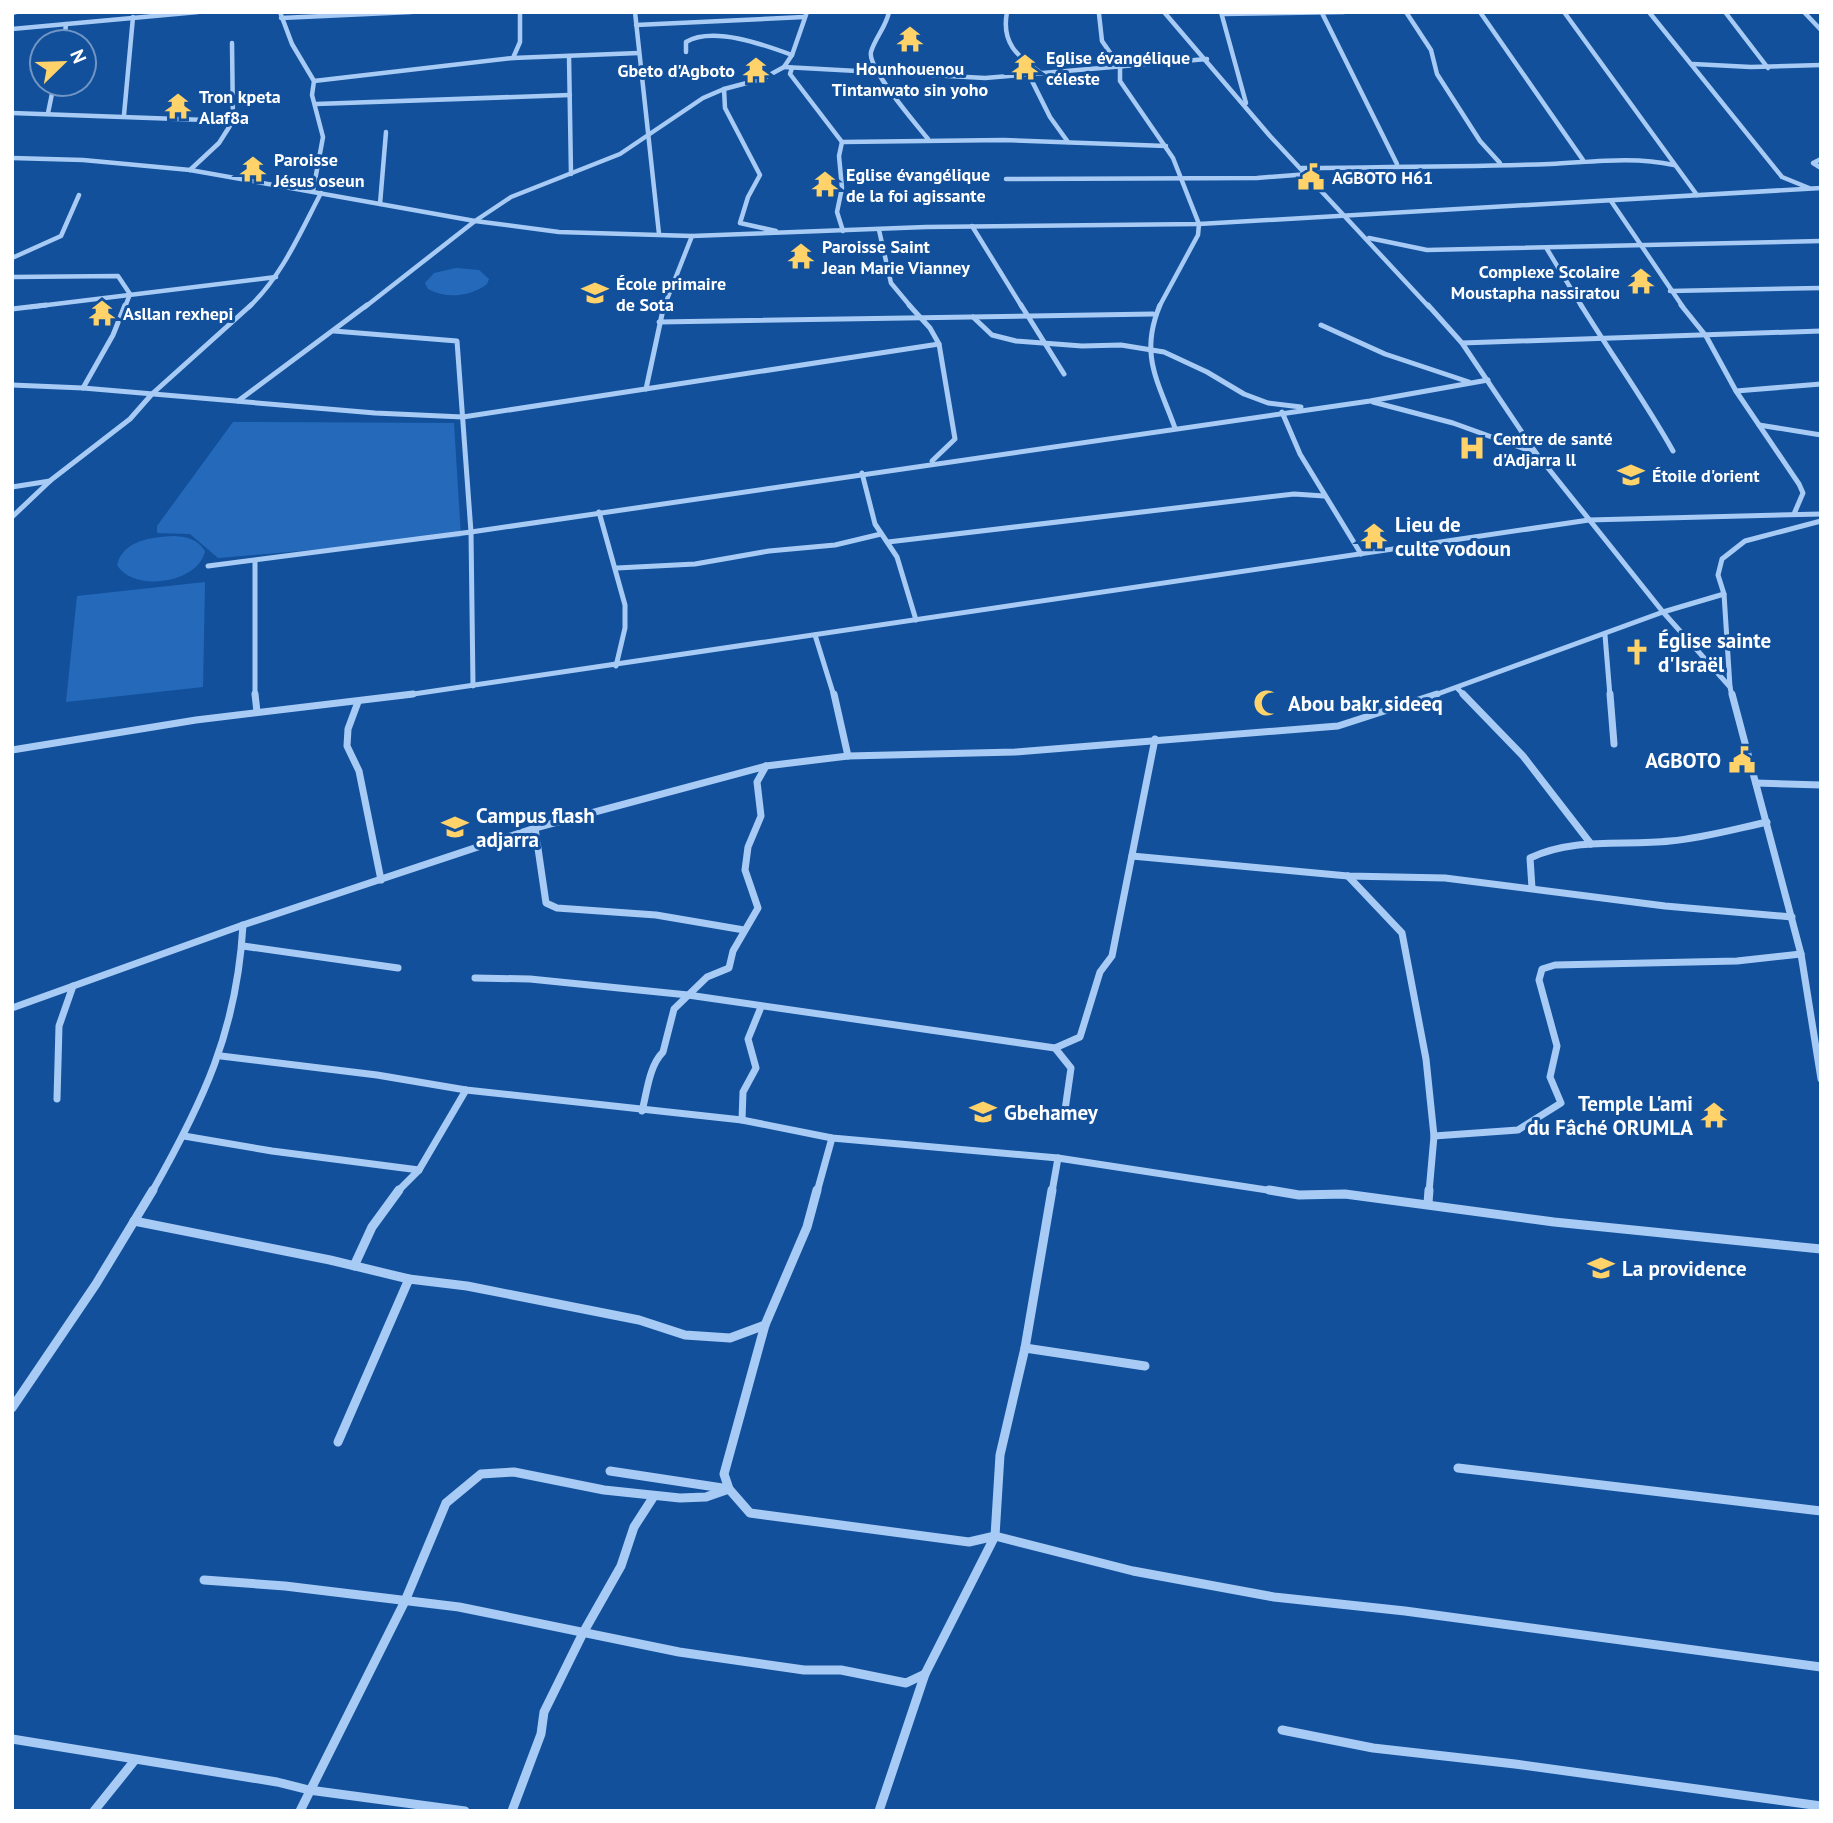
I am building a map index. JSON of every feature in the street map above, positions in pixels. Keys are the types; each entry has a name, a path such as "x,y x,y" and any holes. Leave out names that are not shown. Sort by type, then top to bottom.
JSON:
{"street":[{"path":"12,29 198,12"},
{"path":"313,191 323,137 312,95 314,81 292,44 281,15 411,12"},
{"path":"513,58 519,51 520,12"},
{"path":"635,12 659,234"},
{"path":"889,12 886,26 871,52 871,59 878,73 928,139"},
{"path":"1007,12 1002,31 1005,41 1041,74"},
{"path":"1164,12 1207,59 1270,136 1349,217 1462,343 1536,453 1663,612 1730,687"},
{"path":"1246,105 1222,13 1343,12"},
{"path":"1406,12 1431,50 1437,74 1480,141 1500,163"},
{"path":"1480,12 1512,57 1551,121 1583,160"},
{"path":"1564,12 1697,195"},
{"path":"1649,12 1782,177 1811,189"},
{"path":"1725,12 1768,68"},
{"path":"1804,12 1821,30"},
{"path":"1322,13 1397,164"},
{"path":"238,401 334,331 475,221 511,197 620,154 703,98 724,89 762,79 784,67 792,55 806,14 636,25"},
{"path":"1099,15 1102,41 1120,67"},
{"path":"124,115 133,18"},
{"path":"66,24 66,28"},
{"path":"686,52 686,42 691,39 730,37 744,38 792,55"},
{"path":"190,170 219,143 233,121 232,43"},
{"path":"314,81 513,58 639,53"},
{"path":"569,56 571,174"},
{"path":"784,67 971,78 1207,59"},
{"path":"1693,64 1768,68 1821,65"},
{"path":"1120,67 1120,81 1166,146 1199,224 1198,235 1153,314 1148,348 1175,428"},
{"path":"792,68 790,74 842,142"},
{"path":"1029,75 1050,117 1068,142"},
{"path":"724,89 722,101 726,111 754,157 760,175 748,197 740,223 783,233"},
{"path":"316,104 570,95"},
{"path":"48,113 51,98"},
{"path":"12,113 233,121"},
{"path":"380,204 386,132"},
{"path":"842,142 928,139 1166,146"},
{"path":"842,142 838,148 842,181 836,219 843,231"},
{"path":"12,158 83,160 190,170 475,221 559,232 692,236 972,226 1199,224 1821,188"},
{"path":"12,165 20,158"},
{"path":"1821,159 1813,163 1821,168"},
{"path":"1302,168 1397,164 1553,164 1583,160 1656,161 1674,165"},
{"path":"1006,179 1181,179 1309,174"},
{"path":"1778,191 1782,177"},
{"path":"12,517 51,480 130,419 152,394 266,291 321,193"},
{"path":"12,258 16,254 32,251 50,238 61,236 79,195"},
{"path":"1611,201 1670,291 1706,336 1736,391 1802,489 1794,514"},
{"path":"972,226 1064,374"},
{"path":"879,230 889,279 934,330 939,344 954,439 930,463"},
{"path":"646,389 663,305 692,236"},
{"path":"1368,238 1427,250 1821,241"},
{"path":"1547,249 1621,371 1651,411 1673,451"},
{"path":"12,277 118,276 130,295"},
{"path":"12,309 276,277"},
{"path":"1670,291 1821,288"},
{"path":"83,387 113,335 130,295"},
{"path":"659,323 1153,314"},
{"path":"973,317 992,335 1016,341 1148,348 1178,357 1244,394 1268,403 1314,408"},
{"path":"1321,325 1385,354 1473,383"},
{"path":"334,331 457,341 471,532 473,686"},
{"path":"1462,343 1821,331"},
{"path":"12,385 83,387 463,417 939,344"},
{"path":"208,566 471,532 1370,401 1488,380"},
{"path":"1736,391 1821,384"},
{"path":"1370,401 1453,423 1536,453"},
{"path":"1282,412 1300,454 1361,554"},
{"path":"1759,425 1821,435"},
{"path":"862,473 871,510 881,534 897,557 916,620"},
{"path":"12,487 51,480"},
{"path":"888,542 1294,494 1324,496"},
{"path":"599,512 617,568 625,606 625,628 616,666"},
{"path":"12,750 257,712 358,702 616,666 1589,520 1821,514"},
{"path":"1821,521 1763,535 1731,550 1722,559 1718,575 1724,594 1730,687 1801,954 1821,1079"},
{"path":"617,568 695,564 760,552 835,545 881,534"},
{"path":"255,561 253,680 257,712"},
{"path":"12,1008 243,925 535,828 766,766 848,756 1015,752 1338,726 1457,688 1663,612 1724,594"},
{"path":"815,635 830,677 848,756"},
{"path":"1605,635 1614,744"},
{"path":"1457,688 1523,756 1591,844"},
{"path":"358,702 348,729 347,746 359,771 382,880"},
{"path":"475,978 530,979 688,995 1055,1048 1080,1037 1100,972 1112,956 1155,739"},
{"path":"642,1111 650,1078 658,1057 663,1052 674,1009 707,977 729,968 733,951 758,908 745,870 748,847 761,816 757,782 766,766"},
{"path":"1756,783 1821,785"},
{"path":"1532,888 1530,858 1539,852 1591,844 1673,841 1767,822"},
{"path":"535,828 546,903 557,908 656,915 744,930"},
{"path":"1132,856 1348,876 1445,878 1665,906 1792,917"},
{"path":"1348,876 1402,933 1426,1059 1434,1136 1428,1203"},
{"path":"12,1408 63,1335 184,1136 221,1056 236,996 243,925"},
{"path":"243,946 398,968"},
{"path":"1434,1136 1518,1130 1561,1103 1550,1077 1557,1046 1539,980 1542,969 1555,965 1737,961 1801,954"},
{"path":"57,1099 57,1030 64,1004 74,985"},
{"path":"742,1120 743,1092 756,1068 748,1039 761,1007"},
{"path":"1055,1048 1071,1068 1065,1110"},
{"path":"221,1056 377,1075 466,1090 742,1120 832,1138 1058,1158 1298,1195 1345,1194 1428,1203 1554,1222 1821,1249"},
{"path":"354,1266 372,1227 401,1187 419,1170 466,1090"},
{"path":"184,1136 272,1151 419,1170"},
{"path":"832,1138 807,1227 765,1325 724,1474 729,1489 750,1513 969,1542 995,1536 1133,1571 1274,1597 1405,1611 1821,1667"},
{"path":"878,1811 925,1674 995,1536 999,1455 1024,1348 1058,1158"},
{"path":"134,1221 409,1279 467,1286 639,1320 685,1335 730,1338 765,1325"},
{"path":"338,1442 409,1279"},
{"path":"1024,1348 1146,1366"},
{"path":"1458,1468 1821,1510"},
{"path":"610,1471 729,1489"},
{"path":"300,1811 405,1601 446,1503 481,1474 514,1472 604,1490 654,1496 706,1497 729,1489"},
{"path":"512,1811 541,1734 544,1712 583,1633 621,1566 634,1527 654,1496"},
{"path":"204,1580 285,1586 459,1607 679,1652 804,1670 841,1670 906,1683 925,1674"},
{"path":"1282,1730 1373,1748 1516,1764 1821,1807"},
{"path":"12,1739 277,1782 309,1790 465,1811"},
{"path":"94,1811 135,1760"}],"shaded area":[{"path":"456,268 479,270 489,279 487,284 473,292 458,295 442,294 428,289 425,283 434,273"},
{"path":"233,422 454,423 461,537 218,558 190,534 157,533 157,526"},
{"path":"157,537 192,539 205,551 200,562 191,571 179,577 151,581 125,574 117,565 125,550 132,545"},
{"path":"205,582 203,687 66,702 77,596"}],"place":[{"name":"Hounhouenou Tintanwato sin yoho","path":"910,39"},
{"name":"Eglise évangélique céleste","path":"1025,67"},
{"name":"Gbeto d'Agboto","path":"756,70"},
{"name":"Tron kpeta Alaf8a","path":"178,106"},
{"name":"Paroisse Jésus oseun","path":"253,169"},
{"name":"AGBOTO H61","path":"1311,177"},
{"name":"Eglise évangélique de la foi agissante","path":"825,184"},
{"name":"Paroisse Saint Jean Marie Vianney","path":"801,256"},
{"name":"Complexe Scolaire Moustapha nassiratou","path":"1641,281"},
{"name":"École primaire de Sota","path":"595,293"},
{"name":"Asllan rexhepi","path":"102,313"},
{"name":"Centre de santé d'Adjarra ll","path":"1472,448"},
{"name":"Étoile d'orient","path":"1631,475"},
{"name":"Lieu de culte vodoun","path":"1374,536"},
{"name":"Église sainte d'Israël","path":"1637,652"},
{"name":"Abou bakr sideeq","path":"1267,703"},
{"name":"AGBOTO","path":"1742,760"},
{"name":"Campus flash adjarra","path":"455,827"},
{"name":"Gbehamey","path":"983,1112"},
{"name":"Temple L'ami du Fâché ORUMLA","path":"1714,1115"},
{"name":"La providence","path":"1601,1268"}]}
